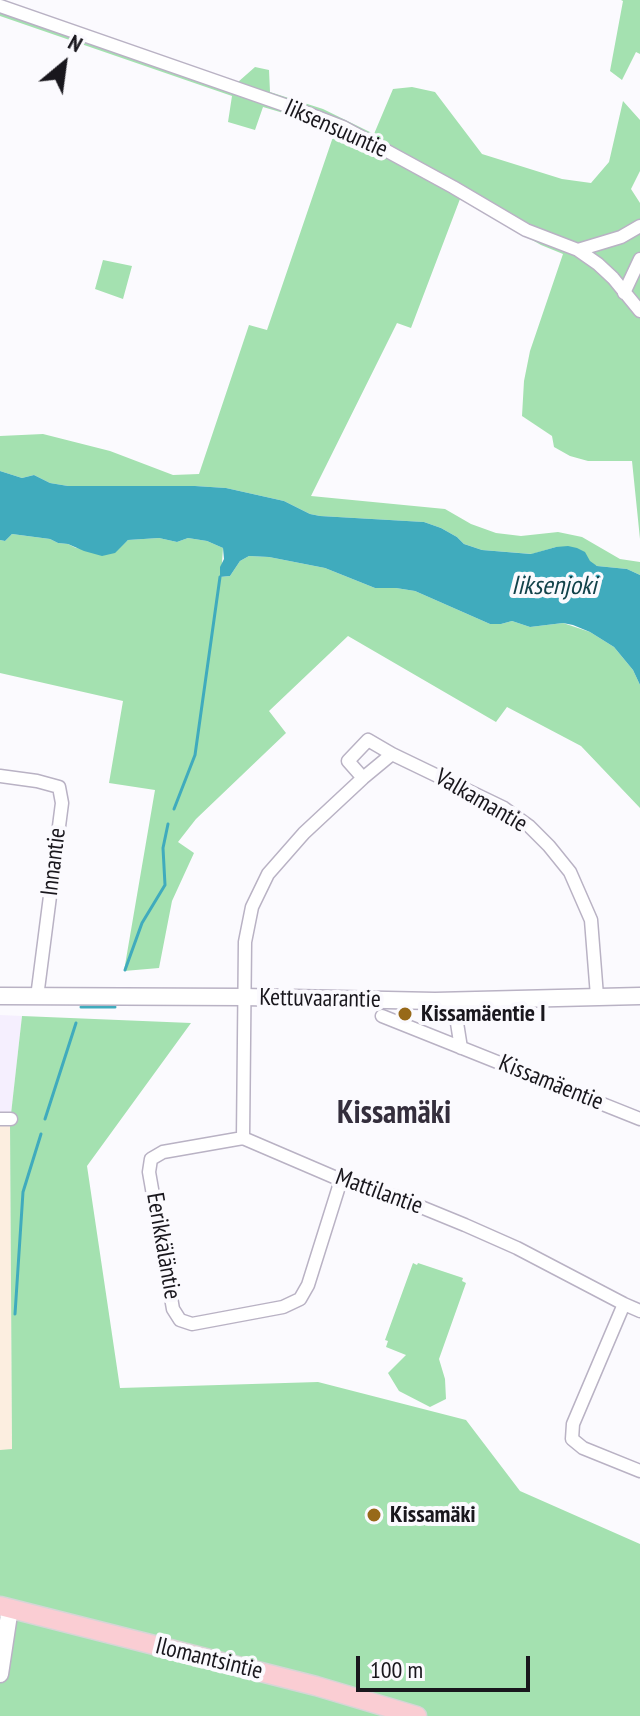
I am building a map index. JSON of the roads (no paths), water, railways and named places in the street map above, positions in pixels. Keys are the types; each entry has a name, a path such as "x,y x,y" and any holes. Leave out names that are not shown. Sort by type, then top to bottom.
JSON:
{"main road":[{"name":"Ilomantsintie","path":"5,1607 316,1686 417,1716"}],"street":[{"name":"Iiksensuuntie","path":"0,6 343,127 526,230 578,250 613,278 640,311"},
{"path":"578,250 621,237 640,226"},
{"path":"624,293 640,259"},
{"name":"Valkamantie","path":"363,778 348,761 368,740 504,808 529,826 570,872 591,920 597,996"},
{"path":"243,1138 245,942 252,907 268,874 304,833 392,754"},
{"name":"Innantie","path":"0,776 59,787 62,803 37,997"},
{"name":"Kettuvaarantie","path":"0,996 458,1000 640,996"},
{"path":"458,1000 457,1023 461,1048"},
{"name":"Kissamäentie","path":"382,1016 640,1119"},
{"name":"Eerikkäläntie","path":"243,1138 163,1152 151,1159 149,1172 173,1309 180,1320 192,1324 283,1307 300,1299 308,1285 341,1180"},
{"name":"Mattilantie","path":"243,1138 341,1180 399,1198 504,1242 640,1311"},
{"path":"624,1304 573,1424 572,1439 583,1448 640,1471"},
{"path":"0,1674 5,1607"}],"water":[{"name":"Iiksenjoki","path":"0,471 22,478 34,475 50,483 68,486 226,488 284,501 320,516 424,522 441,528 464,544 482,550 531,554 556,547 577,548 597,566 627,569 640,575 640,685 633,670 614,647 573,625 563,623 530,627 512,621 490,624 415,591 375,588 325,568 269,557 249,556 240,561 230,576 220,577 223,548 207,541 188,538 177,542 159,538 128,540 115,553 102,556 50,539 12,534 5,541 0,540"}],"waterway":[{"path":"174,809 195,755 220,577"},
{"path":"125,970 142,923 165,885 163,848 168,824"},
{"path":"81,1007 115,1007"},
{"path":"45,1119 76,1023"},
{"path":"15,1314 23,1192 41,1134"}],"place":[{"name":"Kissamäentie I","path":"405,1014"},
{"name":"Kissamäki","path":"374,1515"}],"district":[{"name":"Kissamäki","path":"394,1114"}]}
